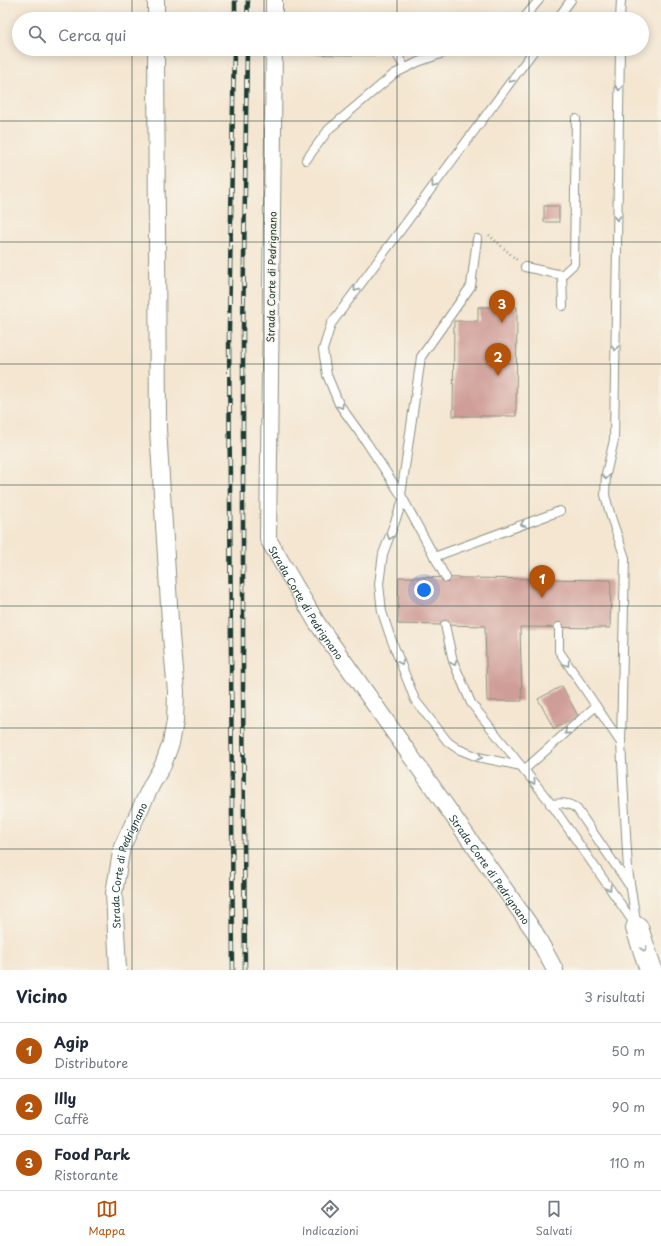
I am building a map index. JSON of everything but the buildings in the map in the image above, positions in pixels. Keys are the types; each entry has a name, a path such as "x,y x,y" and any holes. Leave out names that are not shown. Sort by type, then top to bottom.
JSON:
{"highway":[{"path":"637,928 651,970"}],"street":[{"path":"156,0 156,12"},
{"path":"274,0 274,12"},
{"name":"Strada Corte di Pedrignano","path":"118,970 114,893 122,847 152,784 163,765 171,743 175,721 176,692 158,429 156,56"},
{"name":"Strada Corte di Pedrignano","path":"274,56 268,539 316,623 534,931 555,970"}],"lane":[{"path":"529,12 539,0"},
{"path":"562,12 571,0"},
{"path":"621,12 622,0"},
{"path":"398,56 405,68"},
{"path":"306,160 329,129 394,74 418,62 435,56"},
{"path":"446,578 402,498 367,443 339,404 326,375 323,350 331,324 529,56"},
{"path":"620,56 614,440 606,474 605,495 611,517 626,558 621,743 628,870 637,928"},
{"path":"563,306 562,276 574,264 576,119"},
{"path":"477,239 471,286 421,357 402,498 383,554 379,584 380,599 382,612 390,636 415,700 448,742 458,749 478,757 522,768"},
{"path":"525,266 562,276"},
{"path":"434,557 560,511"},
{"path":"445,625 453,661 471,703 550,804 637,928"},
{"path":"559,627 559,651 621,743"},
{"path":"522,768 596,706"},
{"path":"550,804 564,802 577,809 631,887"}],"path":[{"path":"484,231 525,266"}],"railway":[{"path":"235,0 235,12"},
{"path":"247,12 248,0"},
{"path":"233,970 229,330 234,56"},
{"path":"245,970 243,331 247,56"}],"place":[{"name":"Food Park","path":"502,323"},
{"name":"Illy","path":"498,376"},
{"name":"Agip","path":"542,598"}]}
